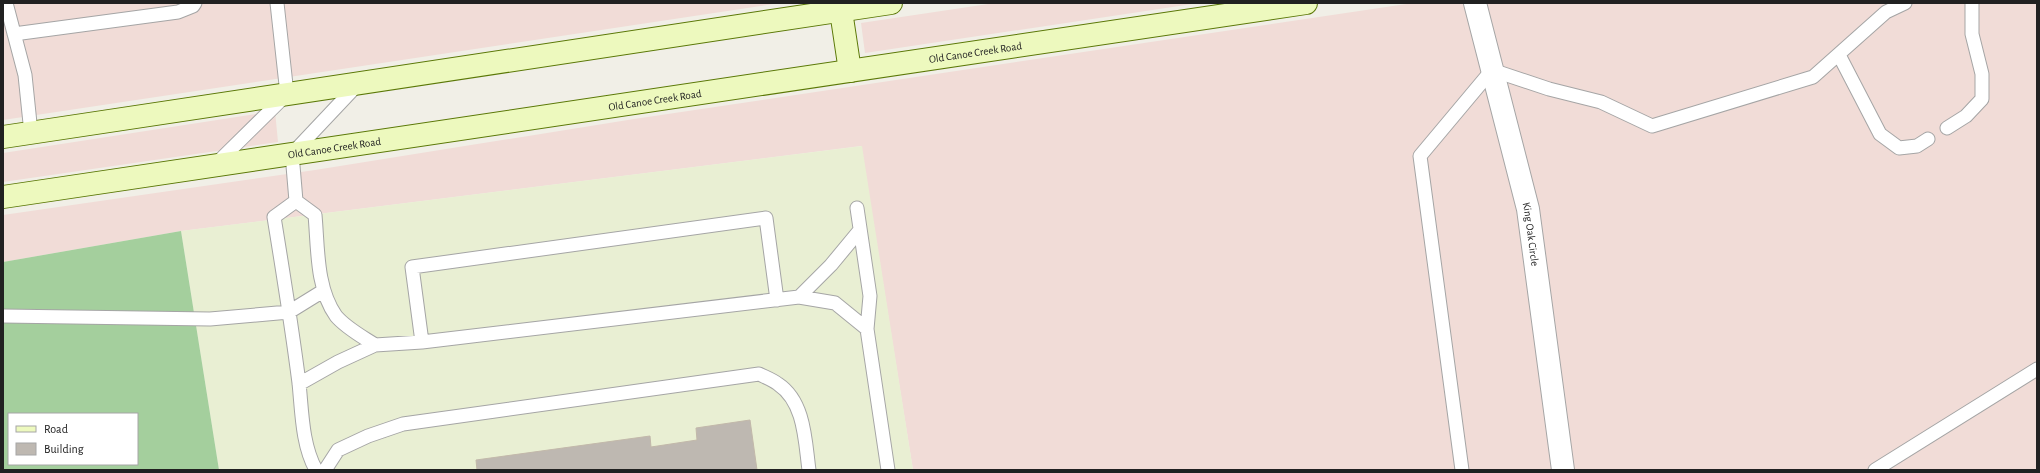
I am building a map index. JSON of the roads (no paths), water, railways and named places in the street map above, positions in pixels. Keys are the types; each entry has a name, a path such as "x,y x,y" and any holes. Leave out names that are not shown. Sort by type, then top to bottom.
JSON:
{"main road":[{"path":"3,137 359,83 840,7 891,3"},
{"name":"Old Canoe Creek Road","path":"3,197 1306,3"},
{"path":"840,7 850,71"}],"street":[{"name":"King Oak Circle","path":"1475,3 1528,209 1563,470"}],"lane":[{"path":"6,3 25,75 31,133"},
{"path":"14,34 178,12 193,6 195,3"},
{"path":"215,165 287,94 277,3"},
{"path":"1462,470 1420,156 1492,70 1549,89 1601,102 1652,126 1813,77 1886,12 1905,3"},
{"path":"1947,128 1966,116 1982,98 1982,74 1972,34 1972,3"},
{"path":"1839,54 1880,134 1899,148 1917,146 1928,139"},
{"path":"359,83 292,154 296,201 315,215 323,291 336,316 348,327 375,345"},
{"path":"296,201 274,217 289,312 302,416 310,460 316,470"},
{"path":"857,208 870,296 867,329 888,470"},
{"path":"422,342 412,267 766,218 777,300"},
{"path":"799,297 832,265 860,230"},
{"path":"3,316 210,319 289,312 323,291"},
{"path":"299,384 338,362 375,345 422,342 799,297 835,303 867,329"},
{"path":"1875,470 2037,369"},
{"path":"325,470 338,450 368,436 403,424 758,374 779,384 792,398 803,422 810,470"}]}
